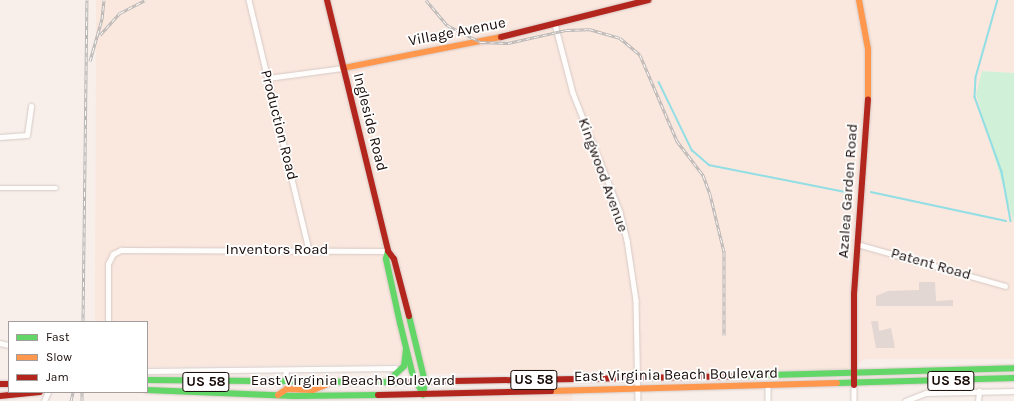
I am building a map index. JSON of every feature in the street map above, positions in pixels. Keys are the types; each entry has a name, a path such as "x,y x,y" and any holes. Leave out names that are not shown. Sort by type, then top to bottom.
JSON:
{"main road":[{"name":"Ingleside Road","path":"327,0 342,68 388,251 389,277 406,349 416,382 424,398"},
{"name":"Village Avenue","path":"342,68 555,24 648,0"},
{"name":"Azalea Garden Road","path":"854,385 857,244 869,86 868,49 859,0"},
{"name":"Ingleside Road","path":"388,251 394,259 425,382 424,398"},
{"path":"387,382 401,370 406,349"},
{"name":"East Virginia Beach Boulevard","path":"148,380 266,383 425,382 638,377 886,374 1014,368"},
{"path":"886,374 887,384"},
{"name":"East Virginia Beach Boulevard","path":"148,390 278,398 424,398 638,388 854,385 1014,378"},
{"path":"266,383 278,398 287,389 314,390 330,383"},
{"path":"0,396 29,393"}],"street":[{"name":"Production Road","path":"249,0 309,250"},
{"name":"Kingwood Avenue","path":"555,24 573,93 626,238 636,300 638,401"},
{"name":"Village Avenue","path":"268,78 342,68"},
{"path":"0,137 27,135 31,106"},
{"path":"0,188 56,188"},
{"name":"Patent Road","path":"857,244 1005,286"},
{"name":"Inventors Road","path":"108,321 111,256 121,250 388,251"},
{"name":"East Virginia Beach Boulevard","path":"148,371 395,368"},
{"name":"East Virginia Beach Boulevard","path":"286,370 287,383"},
{"path":"854,385 854,401"},
{"path":"768,386 768,401"},
{"path":"978,401 979,391"},
{"path":"905,401 926,393 1014,391"}],"shaded area":[{"path":"96,0 1014,0 1014,73 982,71 1014,223 1014,359 866,359 847,369 584,373 428,374 399,364 148,367 148,321 95,321"},
{"path":"573,393 572,401 438,401 442,399"}],"green space":[{"path":"982,71 1014,73 1014,223 976,94"}],"building":[{"path":"919,282 935,282 936,301 953,300 953,306 876,306 876,296 888,291 919,290"},
{"path":"871,321 878,321 879,331 891,328 895,348 876,348"}],"waterway":[{"path":"998,0 976,78 975,97 1002,172 1011,221"},
{"path":"659,82 692,150 709,165 851,193"},
{"path":"871,192 1006,221"}],"railway":[{"path":"83,321 87,0"},
{"path":"90,61 102,19 104,0"},
{"path":"100,35 120,13 145,0"},
{"path":"426,0 447,25 481,42 508,43 566,30 589,29 620,38 640,55 677,141 703,175 710,194 724,252 724,335"},
{"path":"71,401 73,393"},
{"path":"82,393 82,401"}],"traffic: fast":[{"path":"388,251 386,259 400,323 412,372 423,395"},
{"path":"409,316 425,382 423,395"},
{"path":"387,382 404,366 406,349"},
{"path":"734,376 1014,368"},
{"path":"837,383 1014,378"},
{"path":"148,380 400,382"},
{"path":"148,390 294,396 378,395"}],"traffic: slow":[{"path":"859,0 868,49 868,100"},
{"path":"343,68 501,37"},
{"path":"551,391 837,383"},
{"path":"278,395 287,389 313,390 328,384"}],"traffic: jam":[{"path":"327,0 388,251 394,259 409,316"},
{"path":"501,37 648,0"},
{"path":"854,385 854,294 868,100"},
{"path":"400,382 734,376"},
{"path":"0,384 8,384"},
{"path":"378,395 551,391"},
{"path":"0,396 30,393"}]}
